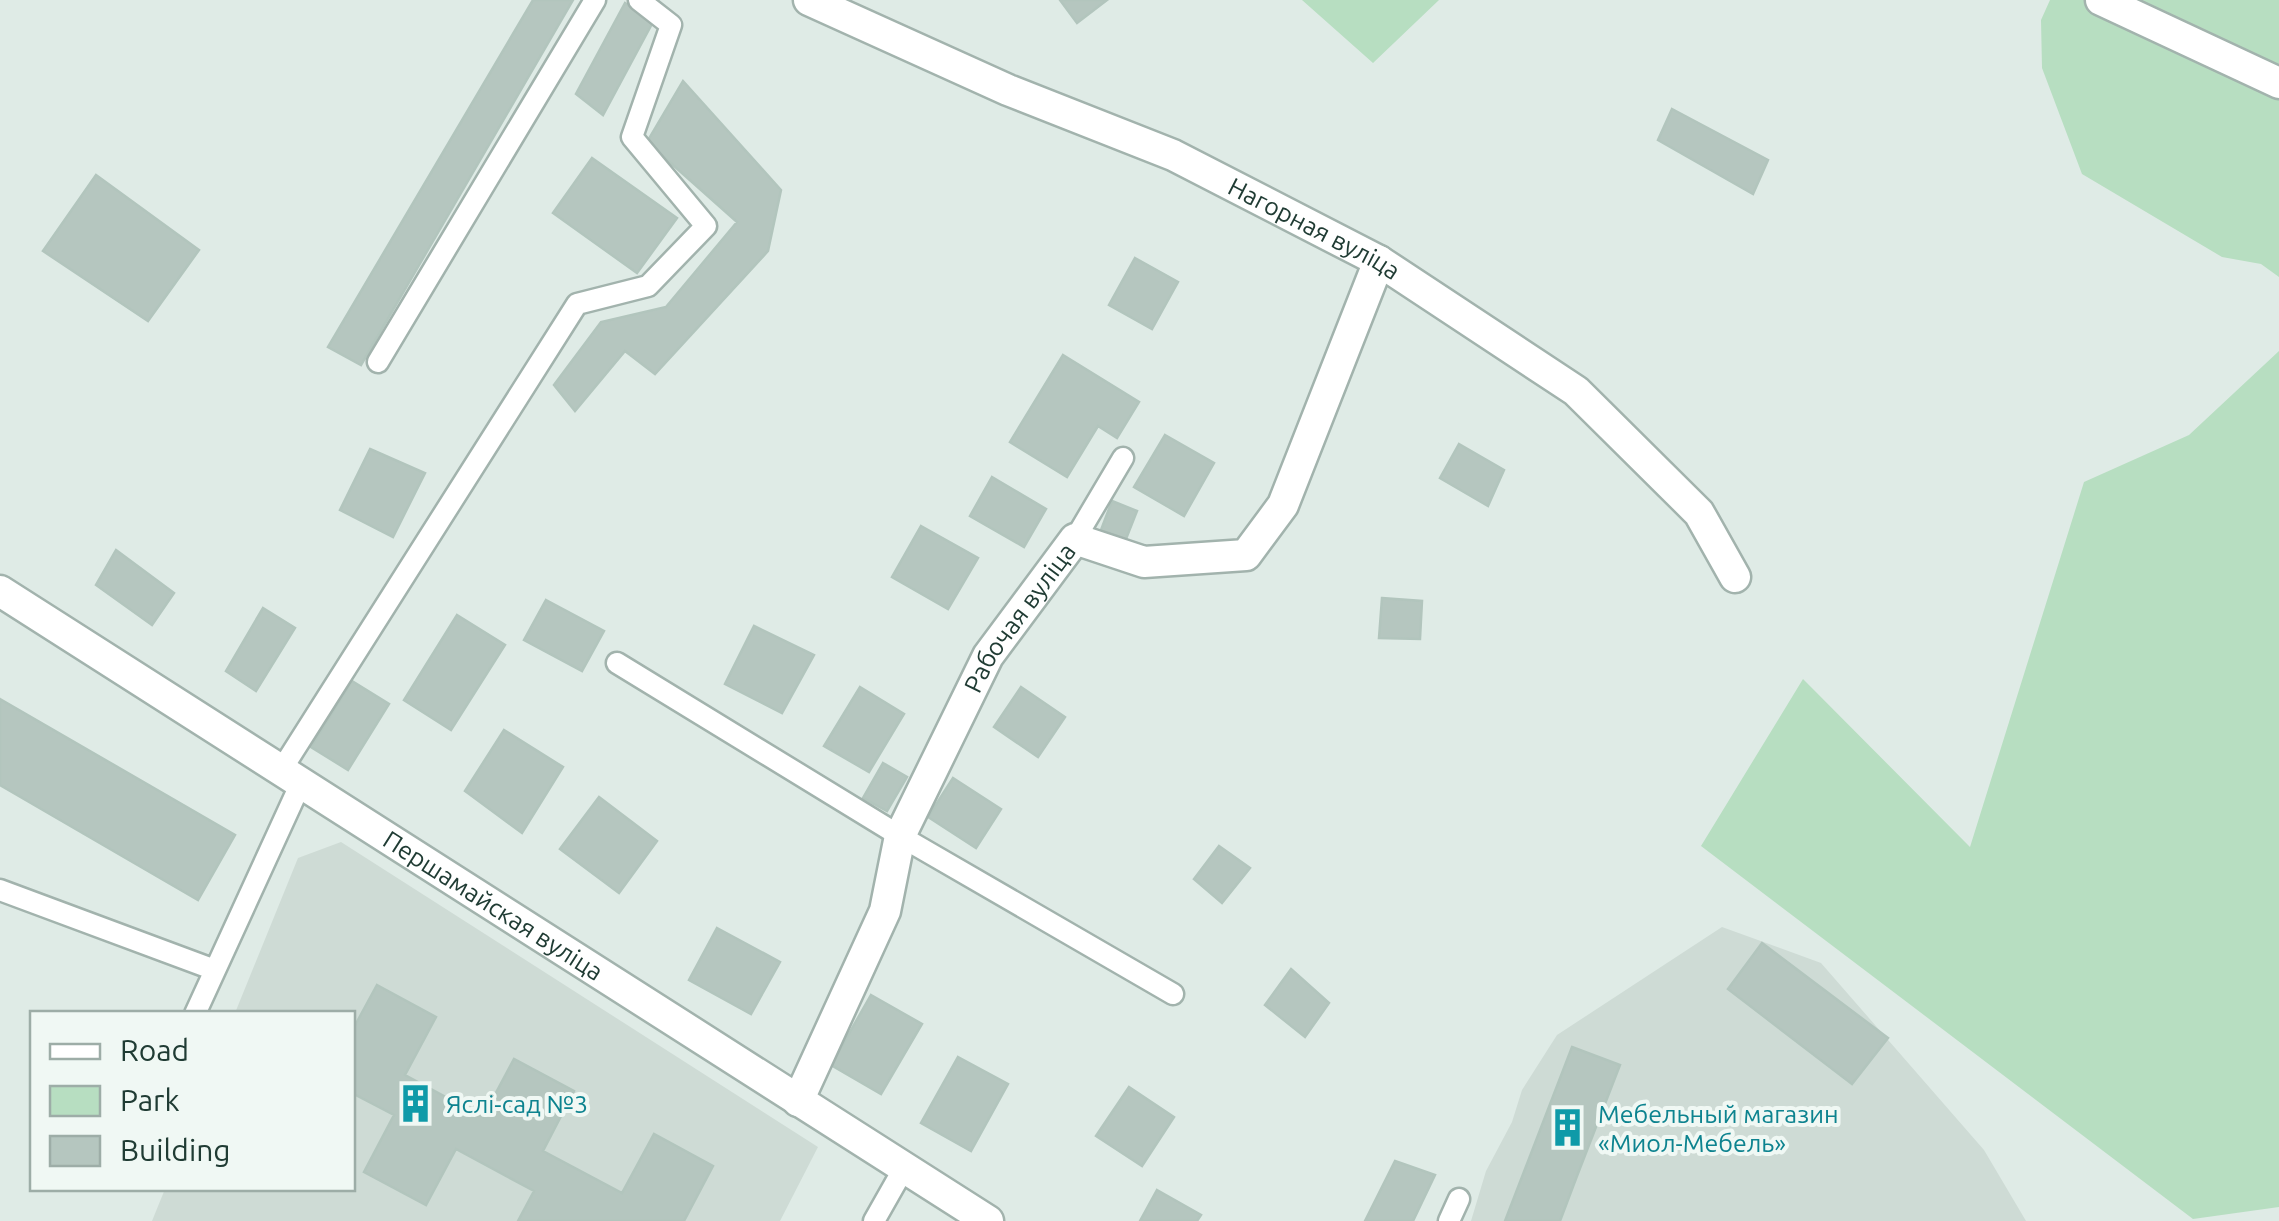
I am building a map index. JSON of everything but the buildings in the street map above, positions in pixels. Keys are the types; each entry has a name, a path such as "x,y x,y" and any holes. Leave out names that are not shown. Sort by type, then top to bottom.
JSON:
{"street":[{"name":"Нагорная вуліца","path":"808,0 1008,90 1173,155 1379,261 1576,391 1699,513 1735,577"},
{"path":"2101,0 2279,83"},
{"name":"Рабочая вуліца","path":"798,1101 884,911 900,836 988,656 1075,538 1144,562 1246,555 1282,505 1379,261"},
{"name":"Першамайская вуліца","path":"0,591 988,1221"}],"lane":[{"path":"378,362 596,0"},
{"path":"197,1011 290,778 577,304 648,286 706,226 632,137 671,26 639,0"},
{"path":"1075,538 1124,458"},
{"path":"616,663 900,836 1173,994"},
{"path":"0,890 216,970"},
{"path":"874,1221 904,1168"},
{"path":"1448,1221 1459,1199"}],"shaded area":[{"path":"341,842 818,1147 780,1221 152,1221 164,1191 355,1191 355,1011 236,1011 298,858"},
{"path":"1722,927 1821,963 1984,1150 2026,1221 1471,1221 1486,1171 1512,1122 1522,1090 1557,1035"}],"green space":[{"path":"1302,0 1439,0 1373,63"},
{"path":"2050,0 2279,0 2279,277 2261,264 2222,257 2082,174 2042,68 2041,20"},
{"path":"2279,351 2279,1207 2193,1219 1701,846 1803,679 1970,847 2084,482 2189,435"}],"place":[{"name":"Яслі-сад №3","path":"416,1104"},
{"name":"Мебельный магазин «Миол-Мебель»","path":"1568,1128"}]}
